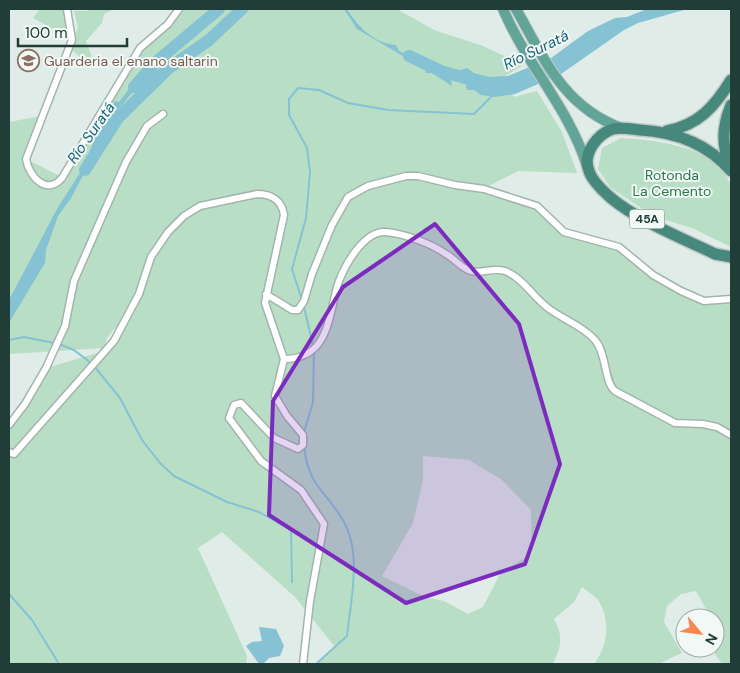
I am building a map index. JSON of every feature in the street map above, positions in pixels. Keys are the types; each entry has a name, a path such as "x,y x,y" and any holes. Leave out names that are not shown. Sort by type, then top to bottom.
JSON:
{"highway":[{"path":"664,132 679,129 703,116 716,104 731,80"},
{"path":"731,105 723,130 724,147 731,169"},
{"path":"589,171 589,153 596,140 607,132 621,128 664,132 700,146 731,169"},
{"name":"45A","path":"589,171 611,198 627,209 715,254 731,266"},
{"name":"45A","path":"715,254 731,257"}],"main road":[{"name":"45A","path":"503,9 530,60 570,123 589,171"},
{"path":"516,9 542,55 571,97 586,111 602,121 621,128"}],"street":[{"path":"66,9 72,40 26,159 28,170 37,181 50,186 57,184 62,178 140,48 168,24 179,9"},
{"path":"9,425 25,404 46,368 65,326 74,281 126,162 147,126 163,114"},
{"path":"266,294 292,310 298,310 303,304 317,261 340,208 348,197 368,186 406,176 418,176 455,185 484,189 537,206 564,232 619,247 653,275 681,291 704,300 731,299"},
{"path":"9,460 11,453 111,346 136,301 154,250 168,232 192,210 200,206 257,194 266,194 281,204 284,224 265,303 284,359 275,396 287,416 303,435 303,445 298,449 274,438 259,423 252,412 241,403 234,405 229,413 229,418 261,461 301,490 324,524 310,601 303,664"},
{"path":"284,359 295,359 306,355 319,340 329,324 342,275 366,239 374,233 392,233 439,249 471,272 500,270 512,275 547,307 595,340 604,356 611,387 615,392 672,422 704,424 717,427 731,435"}],"highlighted area":[{"path":"435,224 519,324 560,464 525,564 406,603 269,515 273,401 343,287"}],"green space":[{"path":"40,9 66,9 70,38 33,18"},
{"path":"89,9 110,9 111,11 104,14 102,23 86,41 92,57 80,57 70,48 78,27 74,11 89,11"},
{"path":"179,9 397,9 434,30 483,46 523,65 504,77 514,97 537,91 562,132 577,173 518,171 485,188 530,203 575,237 611,242 626,249 659,281 714,301 731,299 731,664 722,664 718,658 725,658 725,608 705,608 696,591 681,594 667,606 664,622 675,641 675,656 658,664 594,664 605,641 605,616 598,600 582,587 574,602 554,619 559,631 560,641 553,664 316,664 335,647 295,597 222,532 198,548 247,656 246,664 9,664 9,426 46,368 104,351 116,330 114,329 107,338 104,348 9,354 9,122 41,116 26,159 62,177 140,48","holes":["423,456 469,460 502,480 531,510 532,553 502,570 483,607 468,614 444,601 425,597 382,576 413,523 423,480"]},
{"name":"Rotonda La Cemento","path":"621,138 651,141 684,148 713,162 724,173 731,186 733,207 731,247 692,228 655,217 611,188 598,169 602,148"}],"water":[{"path":"235,9 240,9 218,29 137,87 111,118 71,198 58,216 46,250 45,263 9,323 9,300 57,209 83,168 100,126 115,101 119,102 139,76 149,75 159,69 219,27"},
{"path":"344,9 347,9 361,28 374,38 396,45 399,51 424,61 427,68 434,68 446,74 467,68 474,73 489,77 508,76 551,58 588,31 615,18 627,17 647,9 711,9 684,10 638,23 624,30 561,74 515,94 494,97 481,95 474,90 467,90 465,82 451,79 452,86 432,73 426,73 425,69 357,29"},
{"path":"259,627 276,629 284,646 280,656 269,658 263,664 259,664 246,646 252,642 262,641"}],"waterway":[{"path":"134,87 156,62 219,9"},
{"name":"Río Suratá","path":"85,170 118,118 169,68 209,40 242,9"},
{"name":"Río Suratá","path":"409,56 441,71 465,78"},
{"path":"302,300 292,269 306,218 310,172 307,148 289,115 289,99 298,88 319,90 348,103 388,110 474,114 493,95"},
{"path":"304,307 313,346"},
{"path":"9,340 24,337 54,343"},
{"path":"59,344 74,350 91,363"},
{"path":"304,432 313,402 314,350"},
{"path":"94,366 120,398 142,440 160,463 174,476 227,502 259,512 291,530 292,582"},
{"path":"304,448 313,479 341,517 348,530 354,559 353,590 347,636 316,664"},
{"path":"9,594 32,620 59,664"}],"place":[{"name":"Guarderia el enano saltarin","path":"28,61"}]}
